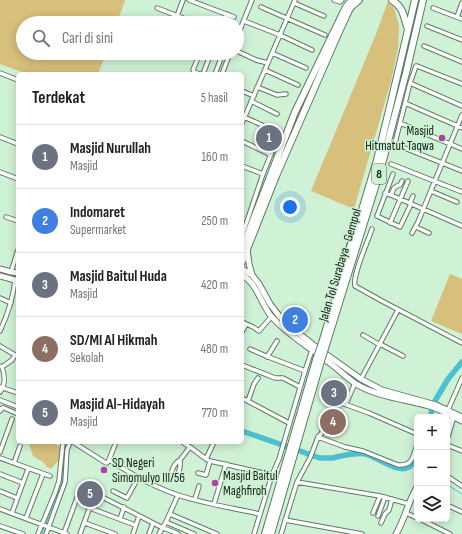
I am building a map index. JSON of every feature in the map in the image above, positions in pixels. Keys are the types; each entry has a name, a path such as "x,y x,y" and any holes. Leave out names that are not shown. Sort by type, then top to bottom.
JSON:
{"highway":[{"path":"273,175 295,112 346,7 352,0"},
{"path":"245,249 245,237 273,175 349,10 359,0"},
{"path":"392,0 401,8 405,16 408,31"},
{"name":"Jalan Tol Surabaya–Gempol","path":"265,534 293,449 376,160 415,0"},
{"name":"Jalan Tol Surabaya–Gempol","path":"324,344 381,168 423,0"},
{"name":"Jalan Tol Surabaya–Gempol","path":"271,534 293,449"}],"main road":[{"path":"245,249 252,275"},
{"path":"0,269 16,273"},
{"path":"244,270 252,275 259,284 270,304 288,325 316,347 382,392"},
{"path":"0,276 16,280"},
{"path":"244,277 254,287 271,316 280,325 355,383 382,392 433,405 462,417"},
{"path":"433,405 453,418 462,421"},
{"path":"450,428 453,418"},
{"path":"396,534 414,494"}],"street":[{"path":"157,8 177,16 182,0"},
{"path":"189,0 232,16"},
{"path":"252,0 244,21 280,35 312,50"},
{"path":"334,0 340,1"},
{"path":"245,237 263,174 279,134 277,132 264,129 263,125 244,116 294,2 324,16"},
{"path":"457,17 462,3"},
{"path":"261,7 325,35"},
{"path":"433,8 462,19"},
{"path":"427,26 462,40"},
{"path":"424,46 462,62"},
{"path":"272,53 306,68"},
{"path":"244,54 256,60 268,63"},
{"path":"194,72 193,70 197,60"},
{"path":"203,72 208,60"},
{"path":"216,72 220,60"},
{"path":"223,72 227,60"},
{"path":"462,84 416,66 410,83 396,144 462,171"},
{"path":"265,70 298,85"},
{"path":"0,73 16,79"},
{"path":"410,83 462,106"},
{"path":"257,87 277,95 286,94"},
{"path":"244,92 254,96"},
{"path":"251,101 277,114"},
{"path":"405,103 462,128"},
{"path":"412,233 416,227 462,115"},
{"path":"400,123 462,149"},
{"path":"0,137 16,143"},
{"path":"244,143 271,155"},
{"path":"391,164 462,192"},
{"path":"244,167 263,174"},
{"path":"0,172 16,178"},
{"path":"393,174 377,216 400,227 413,196"},
{"path":"392,195 394,188 400,186 402,181"},
{"path":"390,223 408,181"},
{"path":"431,190 458,202"},
{"path":"385,193 462,226"},
{"path":"6,217 16,220"},
{"path":"416,227 429,232"},
{"path":"372,229 359,265 355,286 462,343"},
{"path":"11,272 16,256"},
{"path":"0,331 11,303 16,284"},
{"path":"0,298 11,303"},
{"path":"361,379 398,310"},
{"path":"244,328 246,324 259,331 271,316"},
{"path":"363,335 404,356"},
{"path":"268,357 277,341"},
{"path":"0,346 15,355 12,360 1,366 5,379 1,390 16,393"},
{"path":"250,349 305,371"},
{"path":"254,534 312,350"},
{"path":"244,366 275,378 283,378 300,387"},
{"path":"0,376 5,379"},
{"path":"248,401 254,384 258,378"},
{"path":"448,410 462,378"},
{"path":"346,404 355,383"},
{"path":"244,399 289,423"},
{"path":"0,400 16,406"},
{"path":"281,534 298,482 336,401 414,433"},
{"path":"0,411 4,408 16,413"},
{"path":"0,452 12,420"},
{"path":"318,437 404,466 411,461 415,450"},
{"path":"46,534 46,526 59,481 63,444"},
{"path":"38,534 46,526 65,482 67,450 70,444"},
{"path":"74,444 106,463 109,460 115,444"},
{"path":"185,444 208,460 272,475"},
{"path":"198,473 206,475 208,460 213,444"},
{"path":"14,463 20,446"},
{"path":"171,474 176,462 180,460 190,447"},
{"path":"450,447 462,451"},
{"path":"0,458 50,476"},
{"path":"109,460 138,478 178,495 260,514"},
{"path":"177,479 180,460"},
{"path":"214,504 226,464"},
{"path":"12,513 28,469"},
{"path":"0,474 23,483"},
{"path":"26,518 43,474"},
{"path":"113,491 127,498 138,478"},
{"path":"450,478 462,486"},
{"path":"298,482 392,498 409,504"},
{"path":"195,499 199,486"},
{"path":"0,509 66,533 81,487 178,534"},
{"path":"0,491 17,498"},
{"path":"80,534 95,494"},
{"path":"159,534 178,495"},
{"path":"373,513 380,496"},
{"path":"378,516 386,497"},
{"path":"381,523 384,514 389,510 392,498"},
{"path":"450,506 462,512"},
{"path":"120,519 124,507"},
{"path":"90,508 135,525"},
{"path":"406,512 414,516"},
{"path":"170,514 217,534"},
{"path":"133,534 135,525 140,516"},
{"path":"285,520 362,534"},
{"path":"85,522 115,534"},
{"path":"166,522 193,534"},
{"path":"426,522 450,534"},
{"path":"149,534 153,523"},
{"path":"0,526 23,534"}],"shaded area":[{"path":"0,0 125,0 119,16 16,16 16,60 103,60 99,72 22,72 0,64"},
{"path":"388,1 394,8 399,25 398,48 391,81 354,209 311,191 376,34"},
{"path":"450,274 462,279 462,334 431,321"},
{"path":"29,444 55,444 62,448 61,462 57,462 51,469 33,456"}],"waterway":[{"path":"431,414 432,406 448,379 462,362"},
{"path":"450,436 454,425"},
{"path":"244,432 320,458 366,454 393,467 404,469 412,465 414,461"},
{"path":"46,524 62,480 66,444"},
{"path":"450,486 462,494"},
{"path":"42,534 44,527"}],"place":[{"name":"Masjid Nurullah","path":"269,138"},
{"name":"Masjid Hitmatut Taqwa","path":"442,138"},
{"name":"Indomaret","path":"295,320"},
{"name":"Masjid Baitul Huda","path":"334,393"},
{"name":"SD/MI Al Hikmah","path":"333,422"},
{"name":"SD Negeri Simomulyo III/56","path":"104,470"},
{"name":"Masjid Baitul Maghfiroh","path":"215,483"},
{"name":"Masjid Al-Hidayah","path":"90,494"}]}
